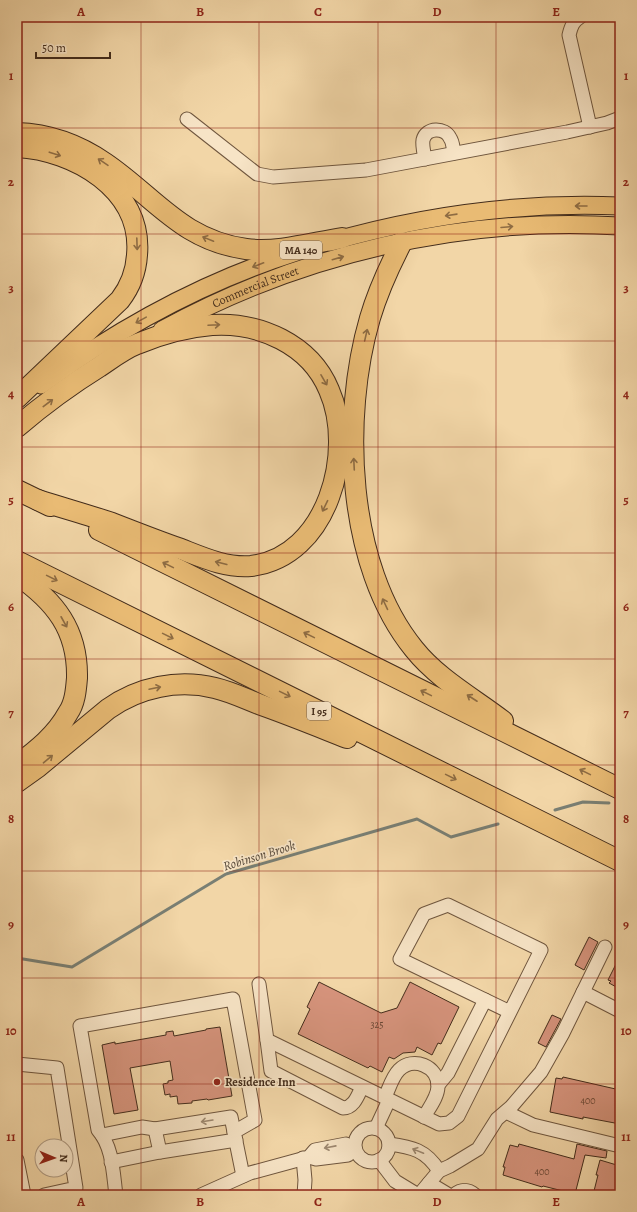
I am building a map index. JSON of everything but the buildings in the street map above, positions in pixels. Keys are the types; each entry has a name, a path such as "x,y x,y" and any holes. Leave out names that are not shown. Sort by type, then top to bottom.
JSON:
{"highway":[{"path":"17,133 38,135 58,140 92,155 112,168 178,222 199,235 219,243 239,248 265,250 342,238"},
{"path":"17,147 42,151 64,157 102,178 118,193 125,203 133,219 138,244 133,274 120,300 17,398"},
{"path":"402,242 389,268 372,312 364,342 357,382 354,415 354,464 357,500 367,549 375,579 386,606 396,624 414,650 444,678 481,704 536,747"},
{"path":"38,500 111,523 215,562 238,566 256,565 280,557 300,542 318,520 328,500 335,478 339,455 339,432 335,410 329,390 319,372 307,358 288,343 273,335 249,328 229,325 212,325 188,328 135,344"},
{"name":"Commercial Street","path":"17,427 74,383 135,344"},
{"path":"17,490 620,789"},
{"name":"I 95","path":"17,561 620,861"},
{"path":"17,575 44,597 63,619 74,647 77,675 74,700 66,717 42,746 17,765"},
{"path":"17,782 38,767 118,702 148,690 177,685 200,685 221,690 350,740 429,766"}],"main road":[{"name":"Commercial Street","path":"17,403 64,368 141,320 173,303 256,266 290,254 342,238 413,222 485,211 557,206 620,206"},
{"name":"Commercial Street","path":"135,344 198,311 231,296 276,278 344,256 402,242 473,230 520,226 574,224 620,226"}],"street":[{"path":"580,17 570,27 569,35 590,127"},
{"path":"187,119 257,174 273,177 366,170 590,127 620,118"},
{"path":"425,159 422,141 428,131 438,130 448,134 451,138 454,153"},
{"path":"267,1040 439,1124 449,1123 458,1116 510,1012 541,950 448,905 424,914 400,959 510,1012"},
{"path":"379,1160 394,1180 418,1195 439,1171 478,1149 497,1119 506,1112 541,1072 563,1033 605,947"},
{"path":"259,984 271,1071 343,1108 348,1108 352,1105 362,1087"},
{"path":"583,992 620,1011"},
{"path":"111,1162 235,1136 255,1120 233,999 80,1026 98,1130 107,1145 116,1195"},
{"path":"438,1085 448,1073 485,1000"},
{"path":"17,1064 56,1068 76,1188 47,1195"},
{"path":"376,1128 395,1076 408,1064 420,1064 430,1069 437,1079 438,1085 436,1096 424,1117"},
{"path":"506,1112 533,1125 620,1146"},
{"path":"102,1135 142,1127 155,1129 231,1117 243,1176"},
{"path":"201,1195 250,1173 306,1158 315,1150 346,1144 364,1161 369,1162 379,1160 386,1154 389,1144 384,1132 376,1128 367,1128 359,1132 354,1140 353,1149"},
{"path":"155,1129 160,1152"},
{"path":"389,1144 407,1147 424,1153 433,1161 439,1171"},
{"path":"304,1195 306,1158"},
{"path":"17,1160 24,1195"},
{"path":"429,1183 449,1195"},
{"path":"454,1195 463,1190 475,1195"}],"waterway":[{"name":"Robinson Brook","path":"555,810 583,802 609,803"},
{"name":"Robinson Brook","path":"17,958 72,967 226,874 417,819 451,837 498,824"}],"place":[{"name":"Residence Inn","path":"217,1082"}]}
